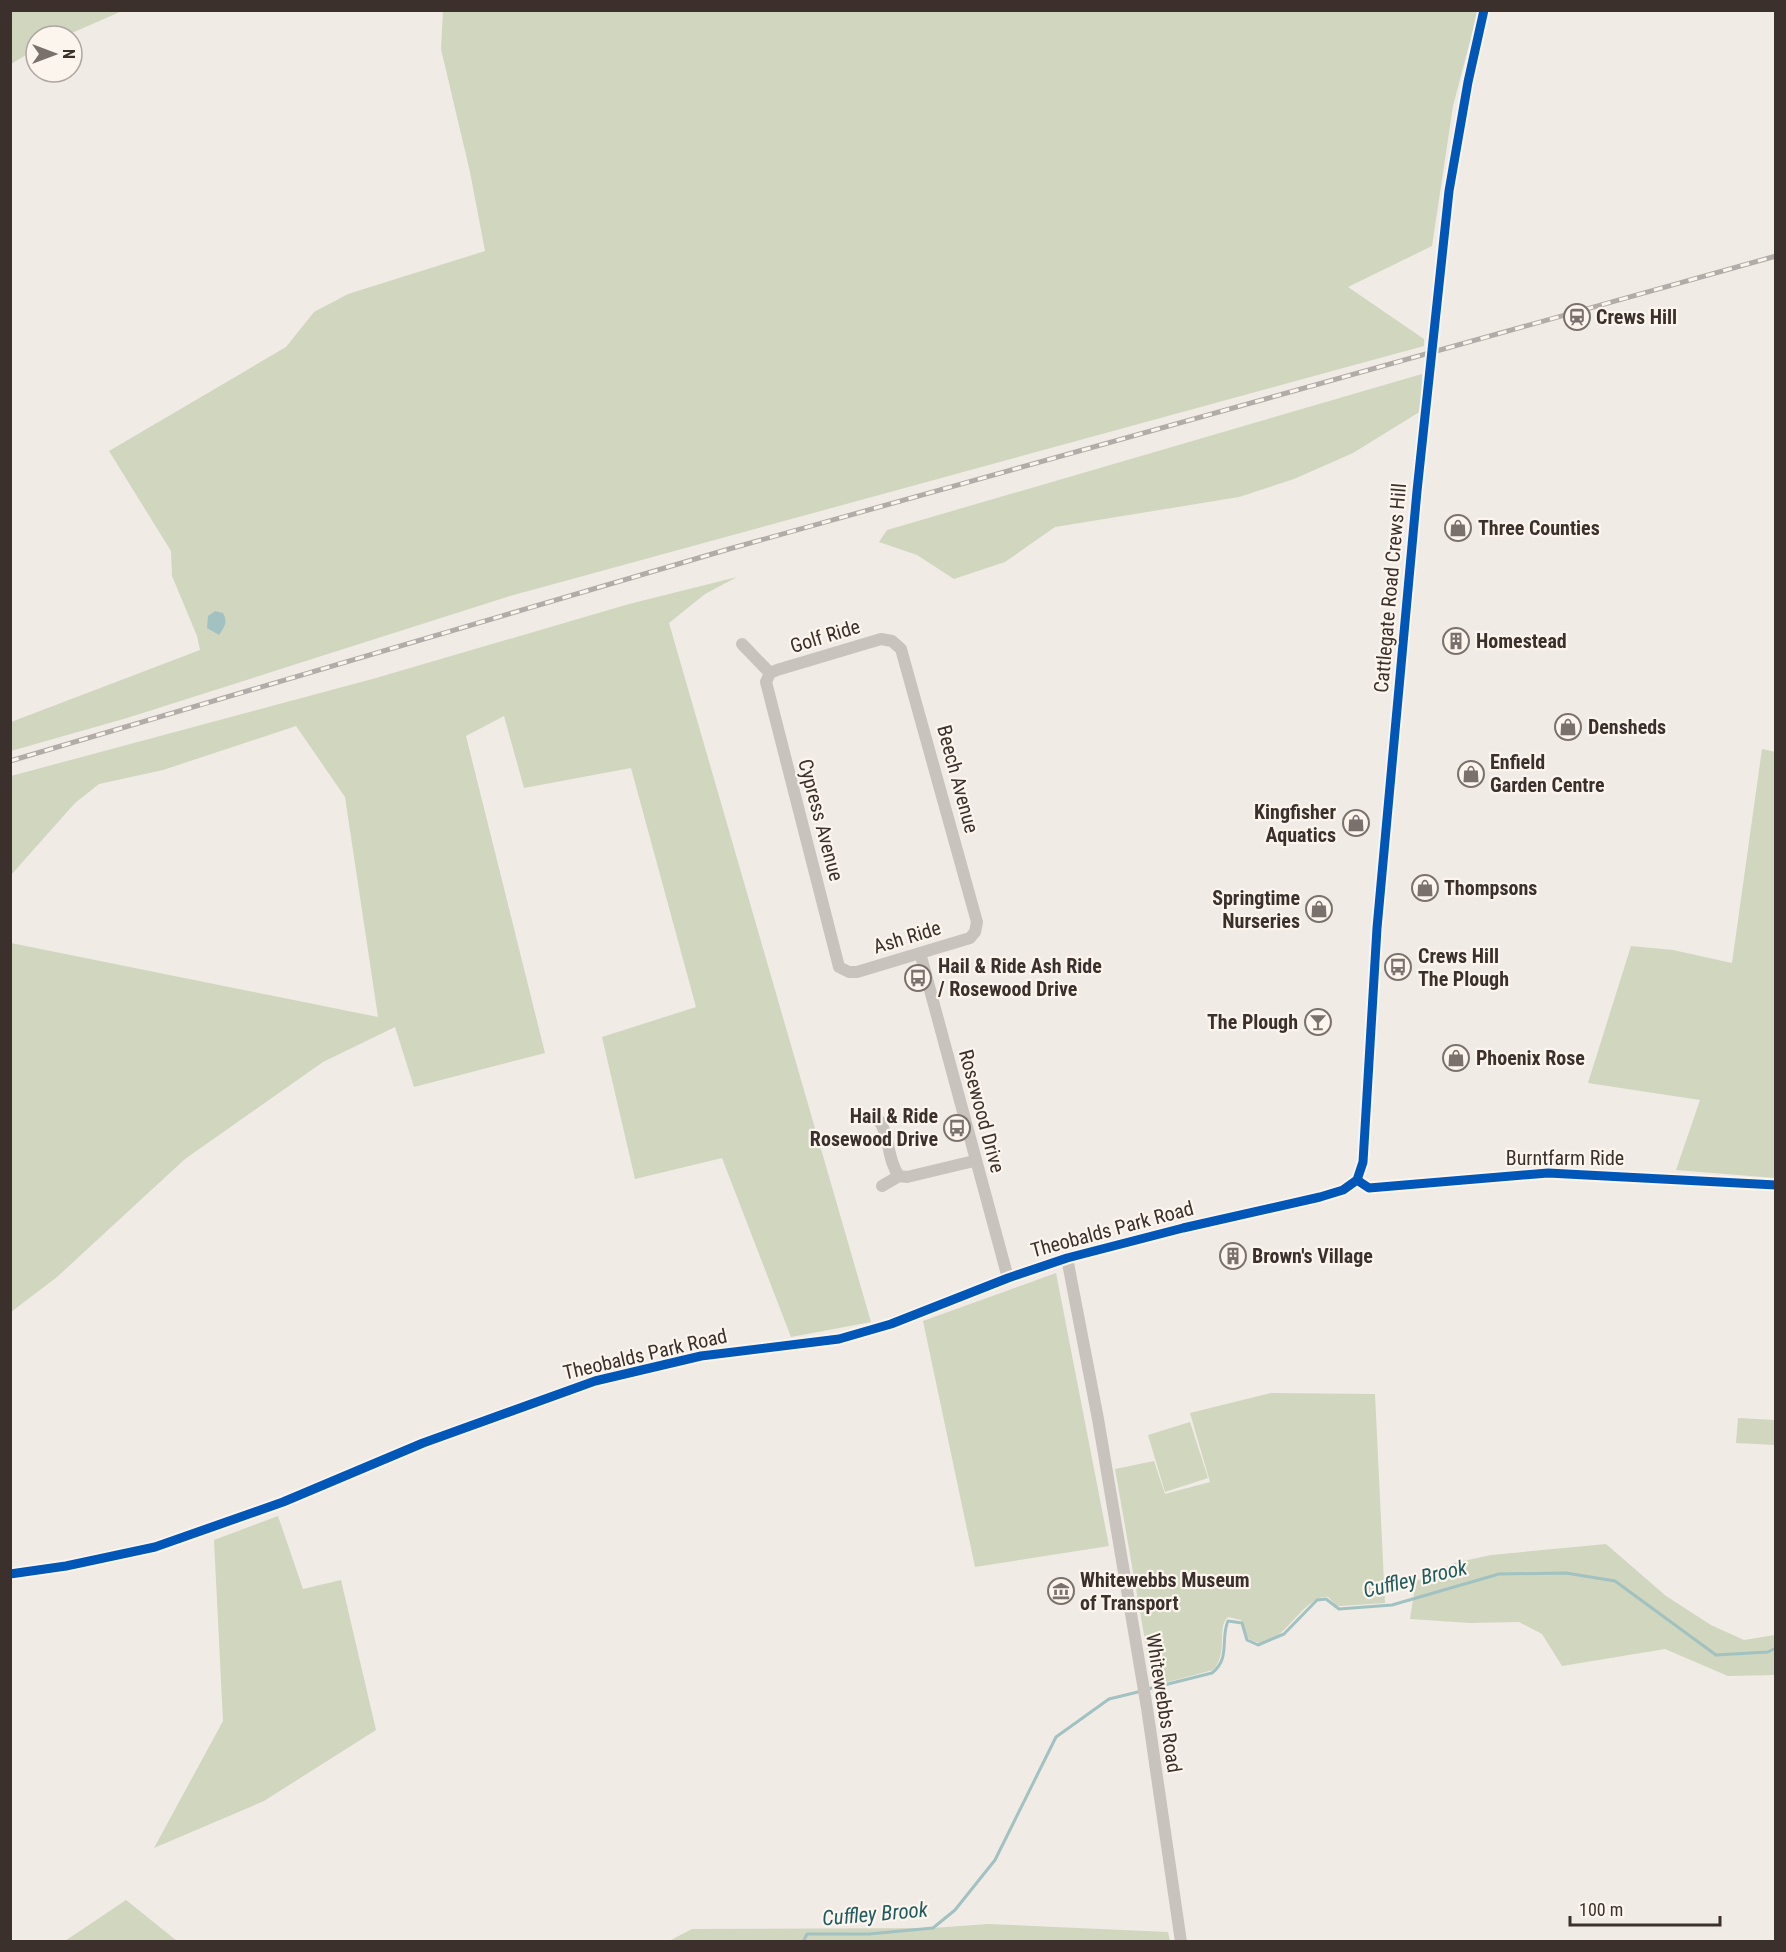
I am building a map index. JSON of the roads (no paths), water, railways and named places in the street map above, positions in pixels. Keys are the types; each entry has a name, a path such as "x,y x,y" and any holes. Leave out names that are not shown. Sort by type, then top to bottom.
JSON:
{"street":[{"name":"Cattlegate Road Crews Hill","path":"1359,1176 1377,928 1417,491 1449,191 1464,103 1484,10"},
{"name":"Golf Ride","path":"770,673 882,639 892,641"},
{"name":"Beech Avenue","path":"892,641 901,649 977,922 975,932"},
{"path":"742,644 770,673"},
{"name":"Cypress Avenue","path":"770,673 766,682 836,956 840,967 849,972"},
{"name":"Ash Ride","path":"849,972 857,972 970,938 975,932"},
{"name":"Rosewood Drive","path":"920,953 974,1161 1008,1278"},
{"path":"877,1118 883,1125 894,1169 899,1176"},
{"path":"882,1186 899,1176 907,1177 974,1161"},
{"name":"Burntfarm Ride","path":"1359,1176 1369,1188 1548,1173 1776,1185"},
{"name":"Theobalds Park Road","path":"10,1574 66,1566 155,1547 283,1502 423,1443 595,1381 701,1356 840,1339 891,1324 1008,1278 1067,1258 1183,1228 1320,1197 1343,1190 1359,1176"},
{"name":"Whitewebbs Road","path":"1067,1258 1098,1419 1147,1708 1181,1941"}],"water":[{"path":"215,611 223,613 226,622 219,635 207,628 208,616"}],"waterway":[{"name":"Cuffley Brook","path":"1148,1689 1212,1673 1218,1667 1223,1655 1228,1621 1242,1623 1247,1640 1258,1645 1284,1634 1317,1600 1326,1599 1339,1609 1392,1605 1499,1574 1566,1573 1615,1581 1716,1655 1768,1652 1776,1648"},
{"name":"Cuffley Brook","path":"803,1942 807,1934 869,1934 933,1928 955,1910 995,1860 1056,1737 1109,1699 1142,1691"}],"railway":[{"path":"10,761 729,549 1776,256"}],"place":[{"name":"Crews Hill","path":"1577,317"},
{"name":"Three Counties","path":"1458,528"},
{"name":"Homestead","path":"1456,641"},
{"name":"Densheds","path":"1568,727"},
{"name":"Enfield Garden Centre","path":"1471,774"},
{"name":"Kingfisher Aquatics","path":"1356,823"},
{"name":"Thompsons","path":"1425,888"},
{"name":"Springtime Nurseries","path":"1319,909"},
{"name":"Crews Hill The Plough","path":"1398,967"},
{"name":"Hail & Ride Ash Ride / Rosewood Drive","path":"918,978"},
{"name":"The Plough","path":"1318,1022"},
{"name":"Phoenix Rose","path":"1456,1058"},
{"name":"Hail & Ride Rosewood Drive","path":"957,1128"},
{"name":"Brown's Village","path":"1233,1256"},
{"name":"Whitewebbs Museum of Transport","path":"1061,1591"}]}
